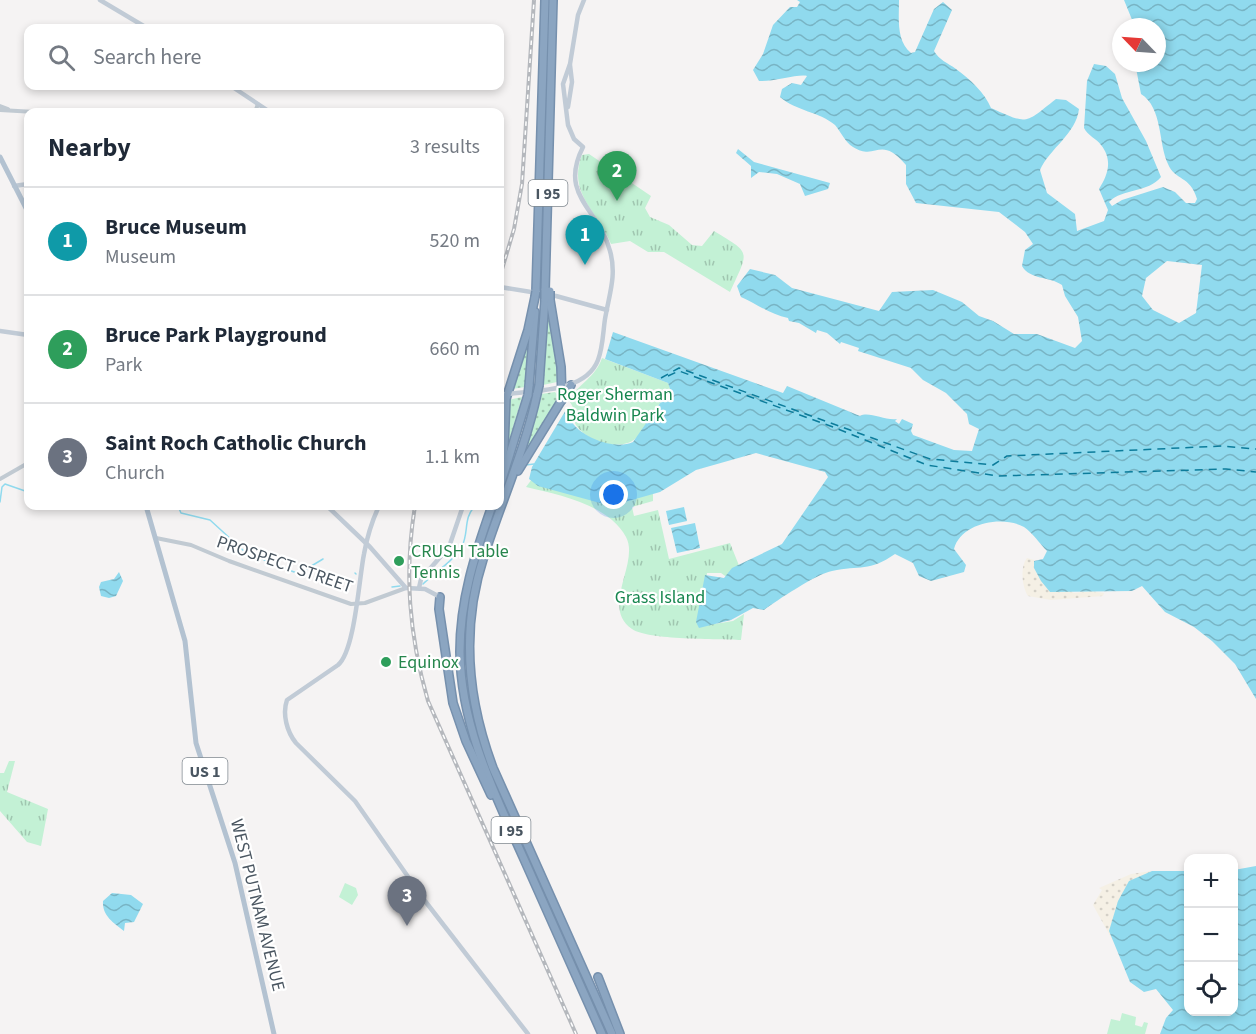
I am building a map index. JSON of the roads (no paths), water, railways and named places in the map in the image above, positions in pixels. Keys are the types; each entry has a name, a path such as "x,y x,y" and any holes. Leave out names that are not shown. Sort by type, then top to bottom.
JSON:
{"highway":[{"name":"I 95","path":"504,469 528,396 529,386 536,293 544,0"},
{"name":"I 95","path":"504,500 512,482 537,394 548,299 547,222 553,0"},
{"path":"504,392 528,330 536,293"},
{"path":"548,299 562,386 561,402"},
{"path":"512,482 571,385"},
{"path":"504,413 504,441"},
{"path":"504,425 505,431"},
{"name":"I 95","path":"491,510 471,566 462,616 461,673 470,727 484,768 602,1034"},
{"name":"I 95","path":"500,510 480,568 471,614 471,685 483,738 493,768 612,1034"},
{"path":"440,597 438,606 447,671 459,721 474,760 530,871"},
{"path":"483,738 522,824"},
{"path":"598,977 620,1034"}],"main road":[{"path":"100,0 140,24"},
{"path":"504,395 571,385 588,375 597,363 613,282 611,252 604,235 578,194 574,182 574,168 583,147 570,132 563,92 578,15 584,0"},
{"path":"567,109 572,82 570,64"},
{"path":"237,90 264,108"},
{"path":"0,157 24,205"},
{"path":"14,186 24,185"},
{"path":"504,288 556,296 607,310"},
{"path":"0,331 24,334"},
{"name":"WEST PUTNAM AVENUE","path":"147,510 187,646 196,743 235,863 274,1034"},
{"path":"331,510 366,543 406,588 418,588 440,597"},
{"path":"378,510 366,543 353,627 343,661 286,702 288,726 296,744 355,801 424,901 528,1034"},
{"path":"418,588 422,579 449,547 462,510"}],"street":[{"path":"256,108 258,104"},
{"path":"0,108 24,111"},
{"path":"0,479 24,465"},
{"name":"PROSPECT STREET","path":"156,538 191,545 245,567 356,603 406,588"}],"water":[{"path":"797,0 899,0 901,36 911,53 915,52 934,9 943,2 952,10 934,51 977,87 991,108 1020,119 1031,117 1056,99 1066,100 1079,109 1073,126 1040,170 1047,193 1075,214 1077,231 1104,221 1108,210 1099,189 1107,173 1107,156 1101,145 1084,128 1087,81 1094,64 1106,66 1115,74 1122,98 1146,141 1161,177 1149,186 1121,194 1109,202 1112,206 1122,200 1163,187 1175,192 1186,203 1195,203 1197,199 1187,182 1174,173 1168,164 1157,117 1148,100 1141,94 1137,72 1166,72 1166,18 1131,18 1124,0 1256,0 1256,699 1235,664 1212,641 1194,627 1165,612 1142,586 1132,591 1050,592 1034,568 1034,561 1043,559 1047,551 1027,529 1015,523 983,524 965,533 958,540 954,549 966,565 964,572 931,581 919,576 913,563 895,554 871,566 826,573 797,588 764,610 753,608 731,620 699,628 696,622 705,575 724,578 732,568 782,544 828,477 825,472 756,453 696,470 660,492 611,506 538,486 529,479 532,467 567,408 571,420 580,431 602,442 626,444 633,442 670,389 668,383 605,359 613,332 783,393 787,386 860,416 897,419 895,421 899,424 902,419 913,424 911,431 913,435 954,450 972,451 979,429 969,424 967,414 946,393 923,380 911,368 858,351 859,348 841,342 840,344 827,333 817,330 816,333 741,297 737,286 750,269 775,275 792,288 879,311 892,292 933,290 962,302 979,316 993,321 1014,334 1037,334 1075,348 1082,341 1078,317 1065,296 1062,285 1030,274 1022,266 1025,250 1033,244 1025,232 999,212 916,203 906,184 906,165 897,156 890,151 868,152 853,147 835,125 780,97 782,89 792,83 801,85 807,76 759,81 753,70 763,54 773,25 790,7 797,7 800,2","holes":["1167,261 1202,265 1196,313 1179,323 1153,310 1142,296 1146,278"]},
{"path":"738,149 754,162 830,183 828,189 805,196 800,184 777,174 759,172 751,178 751,166 736,153"},
{"path":"684,507 687,521 669,525 666,511"},
{"path":"695,523 700,548 677,553 671,528"},
{"path":"119,572 123,581 116,596 109,598 101,596 99,587 101,582 114,579"},
{"path":"1256,866 1256,1034 1160,1034 1166,1018 1173,1010 1156,989 1144,992 1130,982 1109,931 1118,901 1129,881 1152,871 1184,871 1184,1016 1238,1016 1238,869"},
{"path":"112,893 131,895 143,904 134,922 125,923 124,931 109,919 104,911 103,901"}],"waterway":[{"path":"526,465 534,464"},
{"path":"0,502 2,487 5,484 24,491"},
{"path":"180,510 181,513 210,520 245,552 294,572 303,571 323,559"},
{"path":"423,584 449,562 462,546 472,510"},
{"path":"392,587 400,586"}],"railway":[{"path":"504,263 514,229 522,184 534,0"},
{"path":"415,510 410,555 410,604 416,652 428,701 576,1034"}],"place":[{"name":"Bruce Park Playground","path":"617,201"},
{"name":"Bruce Museum","path":"585,265"},
{"name":"CRUSH Table Tennis","path":"399,561"},
{"name":"Equinox","path":"386,662"},
{"name":"Saint Roch Catholic Church","path":"407,926"}],"park label":[{"name":"Roger Sherman Baldwin Park","path":"615,404"},
{"name":"Grass Island","path":"660,597"}]}
